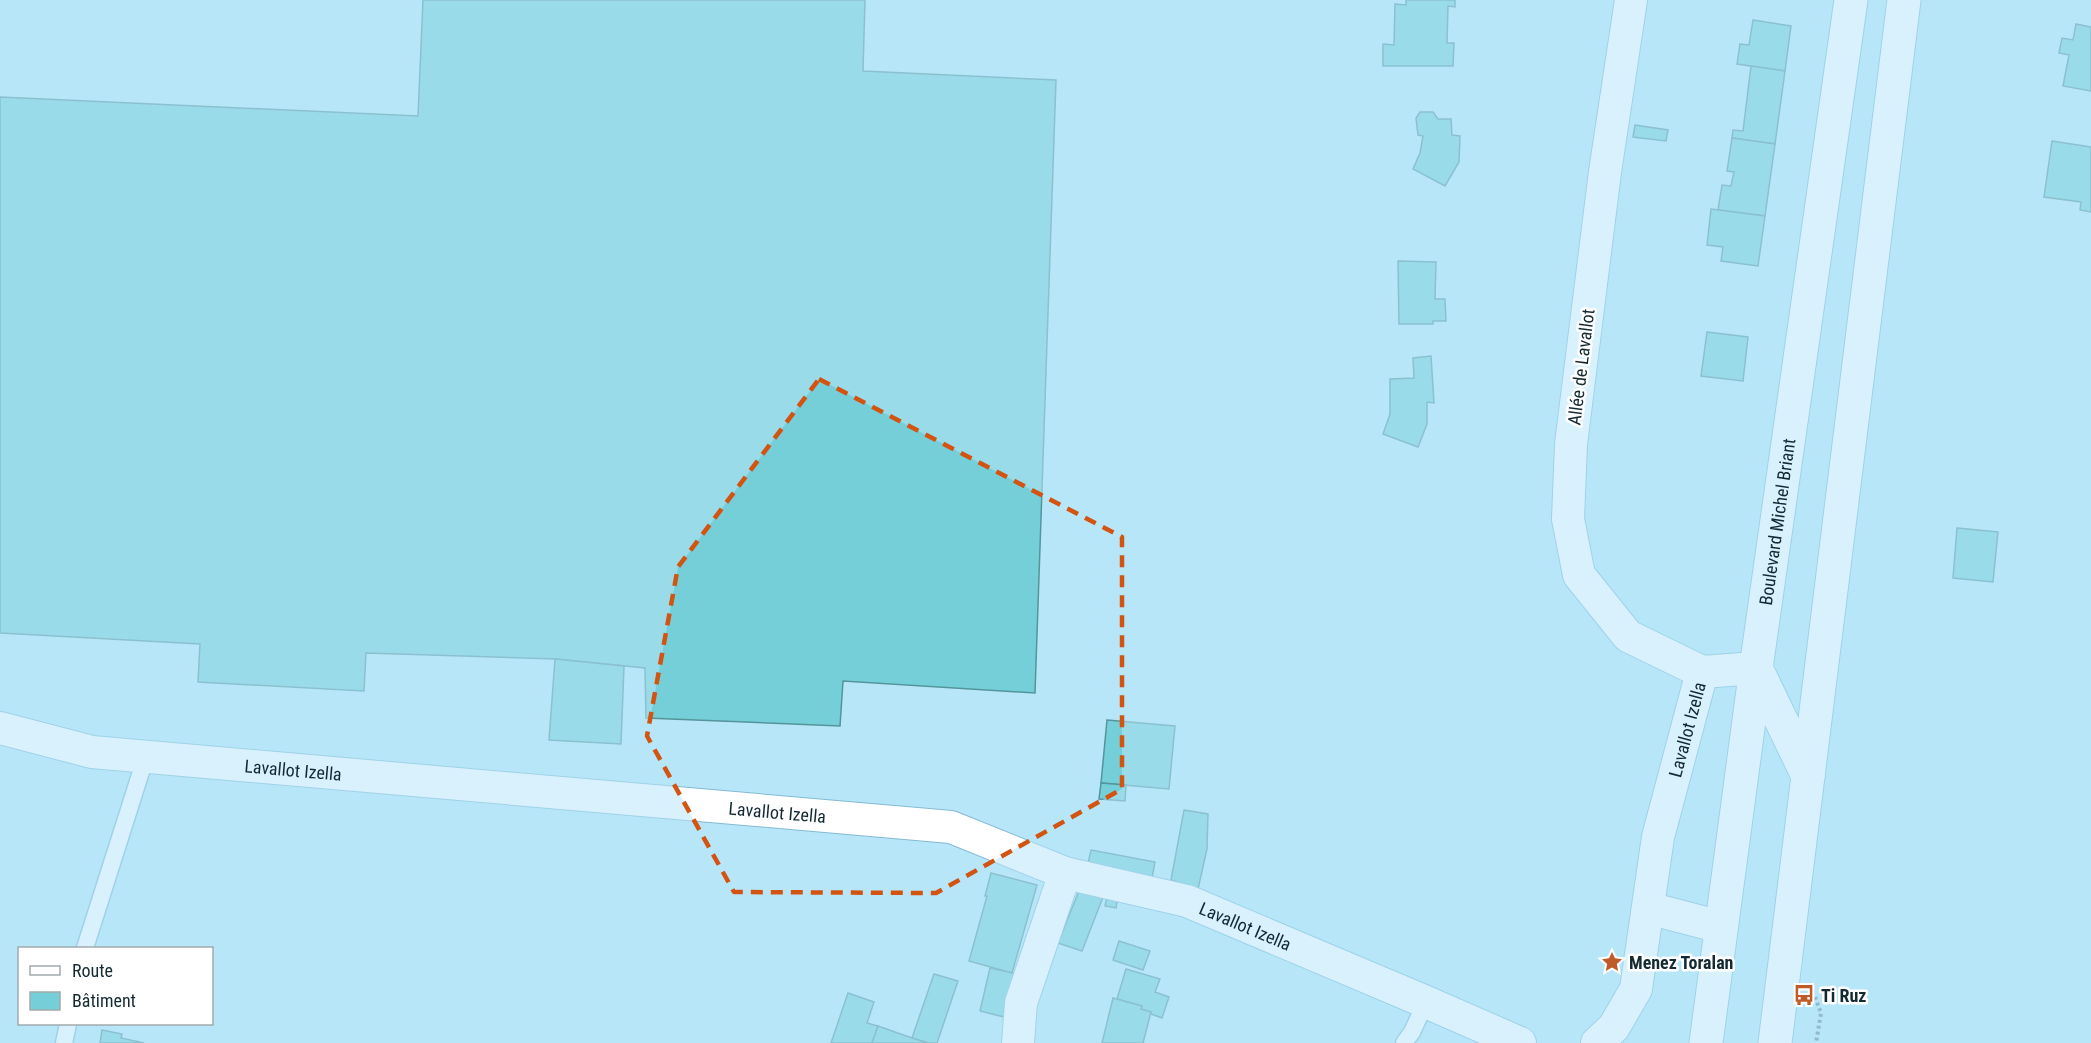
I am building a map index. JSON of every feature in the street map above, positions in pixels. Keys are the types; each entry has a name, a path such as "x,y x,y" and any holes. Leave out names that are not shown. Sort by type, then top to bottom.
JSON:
{"main road":[{"name":"Boulevard Michel Briant","path":"1706,1043 1756,668 1851,0"},
{"path":"1775,1043 1904,0"},
{"path":"1756,668 1808,776"}],"street":[{"name":"Allée de Lavallot","path":"1631,0 1605,172 1571,444 1568,519 1579,575 1628,636 1702,672"},
{"name":"Lavallot Izella","path":"1597,1043 1614,1027 1636,989 1658,837 1702,672 1756,668"},
{"name":"Lavallot Izella","path":"0,728 92,752 951,826 1065,873 1187,902 1520,1043"},
{"path":"1018,1043 1020,1003 1065,873"},
{"path":"1648,908 1721,927"}],"lane":[{"path":"85,947 146,756"},
{"path":"1404,1043 1412,1032 1426,1002"},
{"path":"64,1043 68,1025"}],"highlighted area":[{"path":"819,379 1122,537 1122,789 936,893 734,892 647,736 678,567"}],"building":[{"path":"423,0 865,0 863,71 1056,80 1035,693 843,681 840,726 646,718 645,668 555,659 366,653 364,691 198,682 200,644 0,633 0,97 418,116"},
{"path":"1406,0 1455,0 1455,7 1448,6 1447,43 1454,43 1453,66 1383,66 1383,44 1394,45 1395,4 1406,5"},
{"path":"1753,20 1791,26 1785,71 1737,64 1740,44 1749,45"},
{"path":"2076,24 2091,27 2091,91 2063,86 2069,55 2059,53 2062,38 2073,40"},
{"path":"1751,66 1785,71 1775,144 1732,138 1733,130 1743,131"},
{"path":"1420,112 1433,112 1438,119 1451,119 1452,135 1460,136 1459,162 1445,186 1413,169 1420,153 1423,136 1418,135 1416,118"},
{"path":"1635,125 1668,130 1666,141 1633,137"},
{"path":"1732,138 1775,144 1765,216 1718,210 1722,185 1731,186 1734,172 1727,171"},
{"path":"2052,141 2091,147 2091,212 2080,210 2081,202 2044,197"},
{"path":"1711,209 1765,216 1758,266 1721,261 1723,247 1707,245"},
{"path":"1398,261 1436,262 1435,299 1445,299 1446,321 1433,321 1433,324 1399,324"},
{"path":"1707,332 1748,337 1743,381 1701,376"},
{"path":"1431,356 1434,403 1427,402 1427,424 1418,447 1383,434 1390,414 1390,379 1414,378 1413,358"},
{"path":"1957,528 1998,532 1993,582 1953,578"},
{"path":"555,659 624,666 621,744 549,740"},
{"path":"1107,720 1175,726 1169,789 1101,783"},
{"path":"1101,783 1126,785 1125,801 1099,799"},
{"path":"1184,810 1208,814 1207,849 1198,889 1171,880"},
{"path":"1091,850 1155,862 1151,883 1086,872"},
{"path":"991,873 1037,885 1012,973 969,961"},
{"path":"1081,886 1105,892 1082,951 1058,943"},
{"path":"1108,893 1118,896 1116,908 1105,906"},
{"path":"1119,941 1150,951 1143,970 1113,960"},
{"path":"990,968 1017,974 1004,1017 980,1011"},
{"path":"1126,969 1160,979 1155,992 1169,997 1162,1018 1141,1009 1142,1006 1117,999"},
{"path":"934,974 958,981 937,1043 928,1043 912,1038"},
{"path":"848,993 874,1002 867,1023 878,1026 872,1043 831,1043"},
{"path":"1113,998 1142,1006 1141,1009 1151,1012 1143,1043 1102,1043"},
{"path":"878,1026 912,1038 928,1043 872,1043"},
{"path":"102,1030 122,1034 121,1038 144,1043 100,1043"}],"place":[{"name":"Menez Toralan","path":"1612,962"},
{"name":"Ti Ruz","path":"1804,995"}]}
